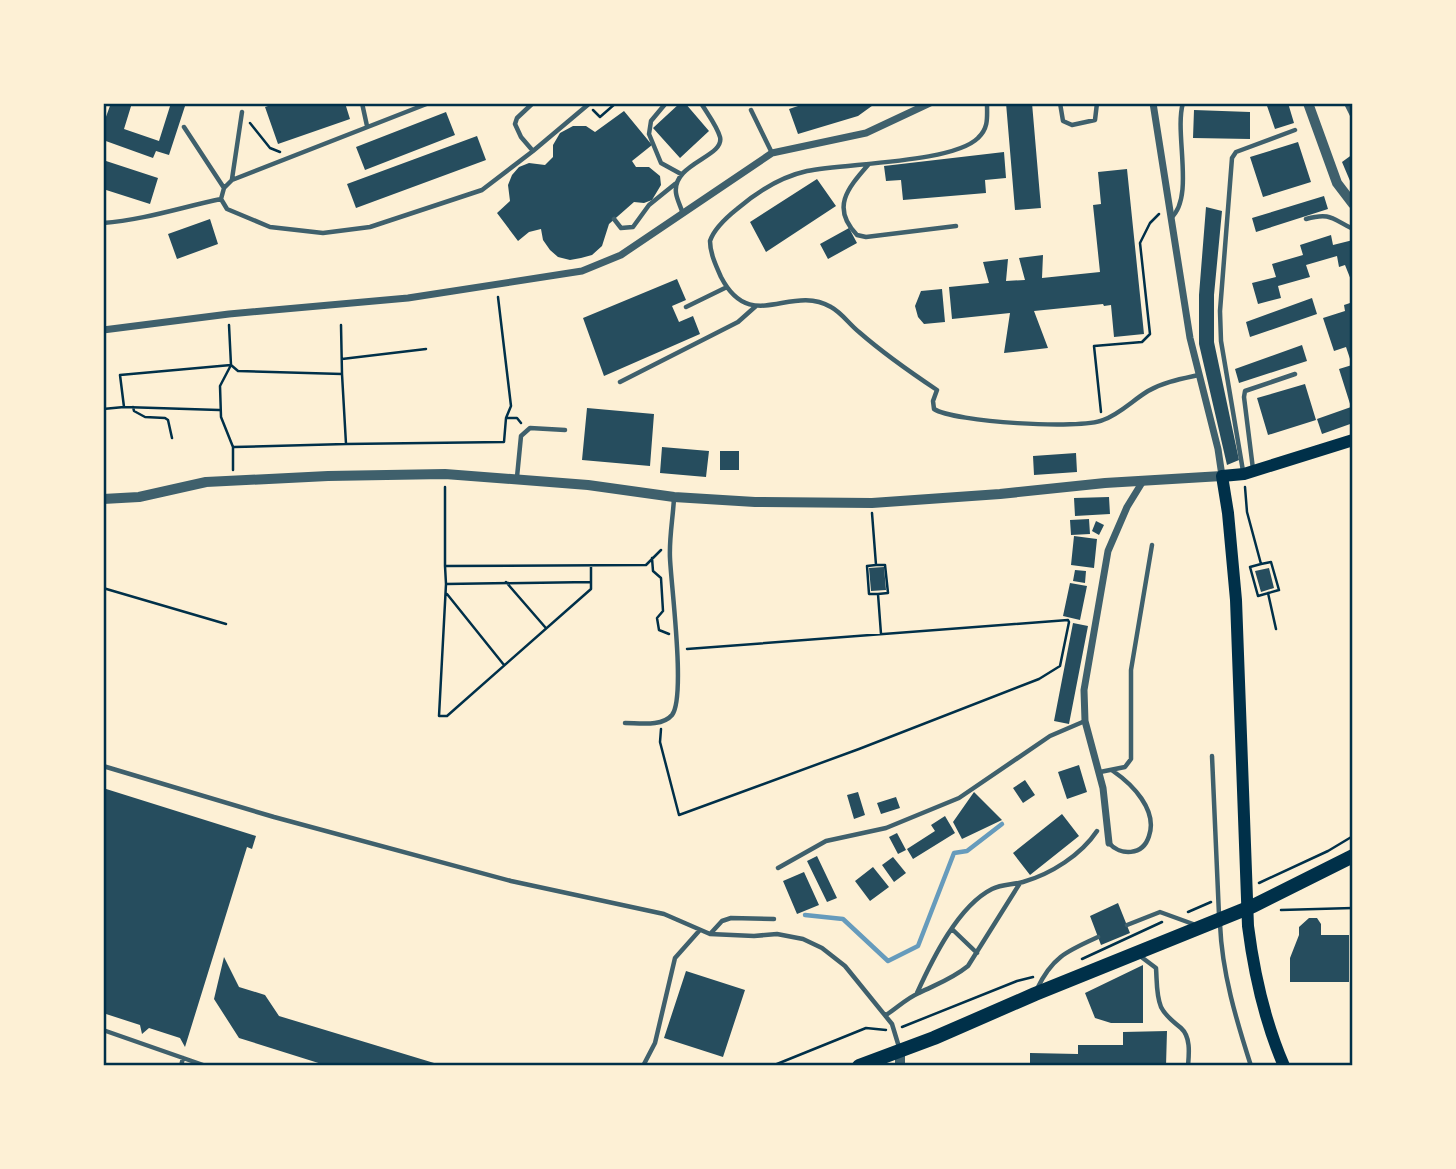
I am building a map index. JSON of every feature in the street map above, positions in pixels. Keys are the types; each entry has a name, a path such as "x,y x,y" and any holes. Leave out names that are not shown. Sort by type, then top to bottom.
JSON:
{"main road":[{"path":"1280,1065 1252,958 1248,926 1236,600 1222,476 1249,472 1353,440"},
{"path":"859,1066 1253,906 1353,856"}],"street":[{"path":"103,330 229,314 408,298 564,276 621,255 772,153 866,133 930,103"},
{"path":"103,499 139,497 206,482 444,474 588,485 674,497 755,502 872,503 934,500 1105,482 1222,476 1218,449 1190,338 1153,103"},
{"path":"1308,103 1336,183 1353,204"},
{"path":"1109,842 1100,772 1083,708 1108,551 1121,519 1143,481"},
{"path":"900,1050 900,1066"}],"lane":[{"path":"362,103 367,127"},
{"path":"429,103 418,105 232,180 224,188 222,199 227,209 236,215 270,227 323,233 369,227 482,190 589,104"},
{"path":"533,103 517,118 515,124 533,151"},
{"path":"666,103 651,121 649,134 661,163 681,174"},
{"path":"614,219 621,228 633,227 649,205 676,184 681,174 717,149 720,135 701,103"},
{"path":"987,103 987,125 980,136 964,148 868,165 810,170 795,174 773,184 734,211 710,241 718,272 727,287 738,298 756,306 805,300 826,304 859,333 937,390 933,401 934,409 942,413 982,420 1057,424 1102,421 1162,384 1199,375"},
{"path":"1060,103 1063,121 1072,125 1095,120 1097,103"},
{"path":"1171,219 1179,212 1182,197 1183,103"},
{"path":"1346,103 1353,117"},
{"path":"751,110 772,153"},
{"path":"232,180 242,112"},
{"path":"184,127 224,188"},
{"path":"1249,472 1221,341 1220,311 1231,166 1236,152 1294,130"},
{"path":"868,165 845,194 844,218 857,235 866,237 956,226"},
{"path":"676,184 676,195 683,214"},
{"path":"103,223 134,221 164,211 222,199"},
{"path":"1306,219 1321,215 1334,217 1353,229"},
{"path":"686,307 727,287"},
{"path":"620,382 738,323 756,306"},
{"path":"1249,472 1245,391 1295,374"},
{"path":"517,478 521,436 528,429 565,430"},
{"path":"625,723 662,722 672,715 676,704 676,636 670,555 674,497"},
{"path":"1100,772 1125,767 1131,759 1131,670 1152,545"},
{"path":"778,868 826,841 886,828 959,798 1050,736 1085,721"},
{"path":"1212,756 1223,961 1235,1015 1251,1066"},
{"path":"103,766 274,817 511,881 664,914 710,934 777,934 803,939 822,948 845,966 896,1029 900,1050"},
{"path":"1109,842 1121,852 1129,853 1144,845 1149,838 1151,827 1146,808 1133,787 1112,771"},
{"path":"917,993 930,966 953,930 979,897 1000,886 1021,883 1062,864 1090,842 1097,831"},
{"path":"886,1015 917,993 956,976 977,953 1021,883"},
{"path":"1127,925 1160,912 1201,926"},
{"path":"710,934 722,921 731,918 774,919"},
{"path":"953,930 977,953"},
{"path":"643,1066 656,1043 675,958 699,931"},
{"path":"1035,994 1053,961 1068,950 1098,937"},
{"path":"1137,953 1156,968 1158,1000 1168,1018 1181,1028 1185,1035 1189,1053 1188,1066"},
{"path":"103,1030 206,1066"},
{"path":"181,1066 183,1058"}],"path":[{"path":"589,104 600,117 615,103"},
{"path":"1102,421 1094,346 1142,342 1150,334 1140,243 1150,223 1168,204"},
{"path":"233,447 504,442 506,418 511,406 498,297"},
{"path":"229,314 231,365 220,386 220,410 233,447 233,481"},
{"path":"341,326 346,444"},
{"path":"342,359 426,349"},
{"path":"124,407 120,375 231,365 239,371 342,374"},
{"path":"103,409 133,407 220,410"},
{"path":"133,407 139,415 169,420 172,438"},
{"path":"506,418 517,418 528,429"},
{"path":"1249,472 1247,512 1261,564"},
{"path":"444,474 447,594 439,716 447,716 591,589 591,566"},
{"path":"872,503 876,565"},
{"path":"445,566 646,565 671,540"},
{"path":"652,558 653,570 661,578 663,611 657,618 659,630 676,636"},
{"path":"1271,562 1279,590 1258,596 1250,567 1261,564 1271,562"},
{"path":"886,565 888,593 878,594 869,594 867,566 886,565"},
{"path":"506,582 546,628"},
{"path":"446,584 591,582"},
{"path":"103,588 226,624"},
{"path":"1268,593 1276,629"},
{"path":"447,594 504,665"},
{"path":"878,594 881,634"},
{"path":"662,722 660,741 679,815 885,740 1039,679 1060,666 1069,622 676,650"},
{"path":"1281,910 1353,908"}],"building":[{"path":"111,103 132,103 124,129 159,141 171,103 186,103 169,155 156,151 153,158 103,140 103,125"},
{"path":"277,103 345,103 350,119 278,144 265,107"},
{"path":"680,103 685,103 709,131 680,158 653,128"},
{"path":"807,103 876,103 858,116 798,134 789,109"},
{"path":"1006,103 1032,103 1041,208 1015,210"},
{"path":"1266,103 1288,103 1294,123 1275,129"},
{"path":"1194,110 1250,112 1250,139 1193,138"},
{"path":"624,111 652,145 632,161 636,167 649,167 660,176 661,185 652,200 634,202 609,224 602,246 592,255 570,260 558,257 543,240 541,229 529,232 518,241 497,213 510,201 508,185 512,175 519,167 529,163 545,165 553,157 553,145 560,133 573,126 586,126 595,132"},
{"path":"446,112 455,135 365,170 356,147"},
{"path":"477,136 486,160 356,208 347,184"},
{"path":"1298,142 1311,182 1263,197 1250,157"},
{"path":"1004,152 1006,178 985,180 986,193 903,200 901,180 886,181 884,166"},
{"path":"1353,154 1353,188 1342,162"},
{"path":"103,160 158,178 150,204 103,189"},
{"path":"1127,169 1144,334 1114,337 1111,305 1034,311 1048,348 1004,353 1010,313 952,319 949,287 989,283 983,262 1008,259 1006,281 1025,280 1019,258 1043,255 1042,278 1100,272 1093,205 1101,204 1098,172"},
{"path":"817,179 836,206 766,252 750,222"},
{"path":"1324,196 1328,209 1256,232 1252,218"},
{"path":"1206,207 1222,211 1214,295 1214,342 1239,460 1227,465 1199,344 1199,295"},
{"path":"210,219 218,244 177,259 168,234"},
{"path":"849,228 857,243 828,259 820,244"},
{"path":"1331,235 1333,245 1353,240 1353,285 1345,265 1339,267 1337,256 1306,265 1310,277 1278,286 1281,298 1258,304 1252,283 1276,277 1272,264 1303,255 1300,245"},
{"path":"677,279 686,300 672,306 679,322 693,316 700,334 604,376 583,318"},
{"path":"942,289 945,322 924,324 918,317 915,306 921,291"},
{"path":"1312,298 1317,314 1250,337 1246,322"},
{"path":"1353,302 1353,423 1322,434 1317,419 1351,407 1339,369 1352,365 1346,347 1334,351 1323,318 1345,311 1344,305"},
{"path":"1302,345 1307,361 1239,383 1235,369"},
{"path":"1305,384 1316,420 1268,435 1257,398"},
{"path":"587,408 654,414 650,466 582,460"},
{"path":"662,447 709,451 706,477 660,473"},
{"path":"720,451 739,451 739,470 720,470"},
{"path":"1076,453 1077,472 1034,475 1033,456"},
{"path":"1109,497 1110,514 1075,516 1074,498"},
{"path":"1089,519 1090,534 1071,535 1070,520"},
{"path":"1096,521 1104,525 1099,535 1092,531"},
{"path":"1074,536 1097,539 1094,568 1071,565"},
{"path":"884,567 886,590 871,591 869,568"},
{"path":"1269,568 1274,588 1261,592 1255,571"},
{"path":"1075,570 1086,571 1085,583 1073,581"},
{"path":"1070,583 1087,586 1080,620 1063,616"},
{"path":"1073,623 1088,626 1069,724 1054,721"},
{"path":"1079,765 1087,792 1067,799 1058,772"},
{"path":"1025,780 1035,795 1023,803 1013,788"},
{"path":"103,788 256,836 252,849 247,847 185,1047 180,1038 149,1028 142,1034 140,1025 106,1014 103,1017"},
{"path":"858,792 865,815 854,819 847,795"},
{"path":"974,792 1002,820 962,839 953,822"},
{"path":"896,797 900,808 881,814 877,803"},
{"path":"1062,814 1079,836 1030,875 1013,853"},
{"path":"945,816 955,833 913,859 907,849 935,831 931,825"},
{"path":"897,833 906,850 898,854 889,837"},
{"path":"817,856 837,898 827,902 807,861"},
{"path":"893,857 906,873 894,882 882,865"},
{"path":"873,867 889,887 870,901 855,881"},
{"path":"804,872 819,905 797,914 783,881"},
{"path":"1118,903 1130,933 1101,945 1090,916"},
{"path":"1309,918 1317,918 1321,924 1321,935 1349,935 1349,982 1290,982 1290,958 1299,935 1299,927"},
{"path":"224,957 239,987 265,995 279,1016 444,1066 328,1066 239,1038 214,999"},
{"path":"1143,965 1143,1023 1111,1023 1095,1018 1085,993"},
{"path":"686,971 745,990 723,1057 664,1038"},
{"path":"1167,1031 1166,1066 1030,1066 1030,1053 1078,1054 1078,1045 1123,1045 1123,1032"}],"waterway":[{"path":"805,915 843,919 888,961 918,946 954,853 967,851 1002,824"}]}
